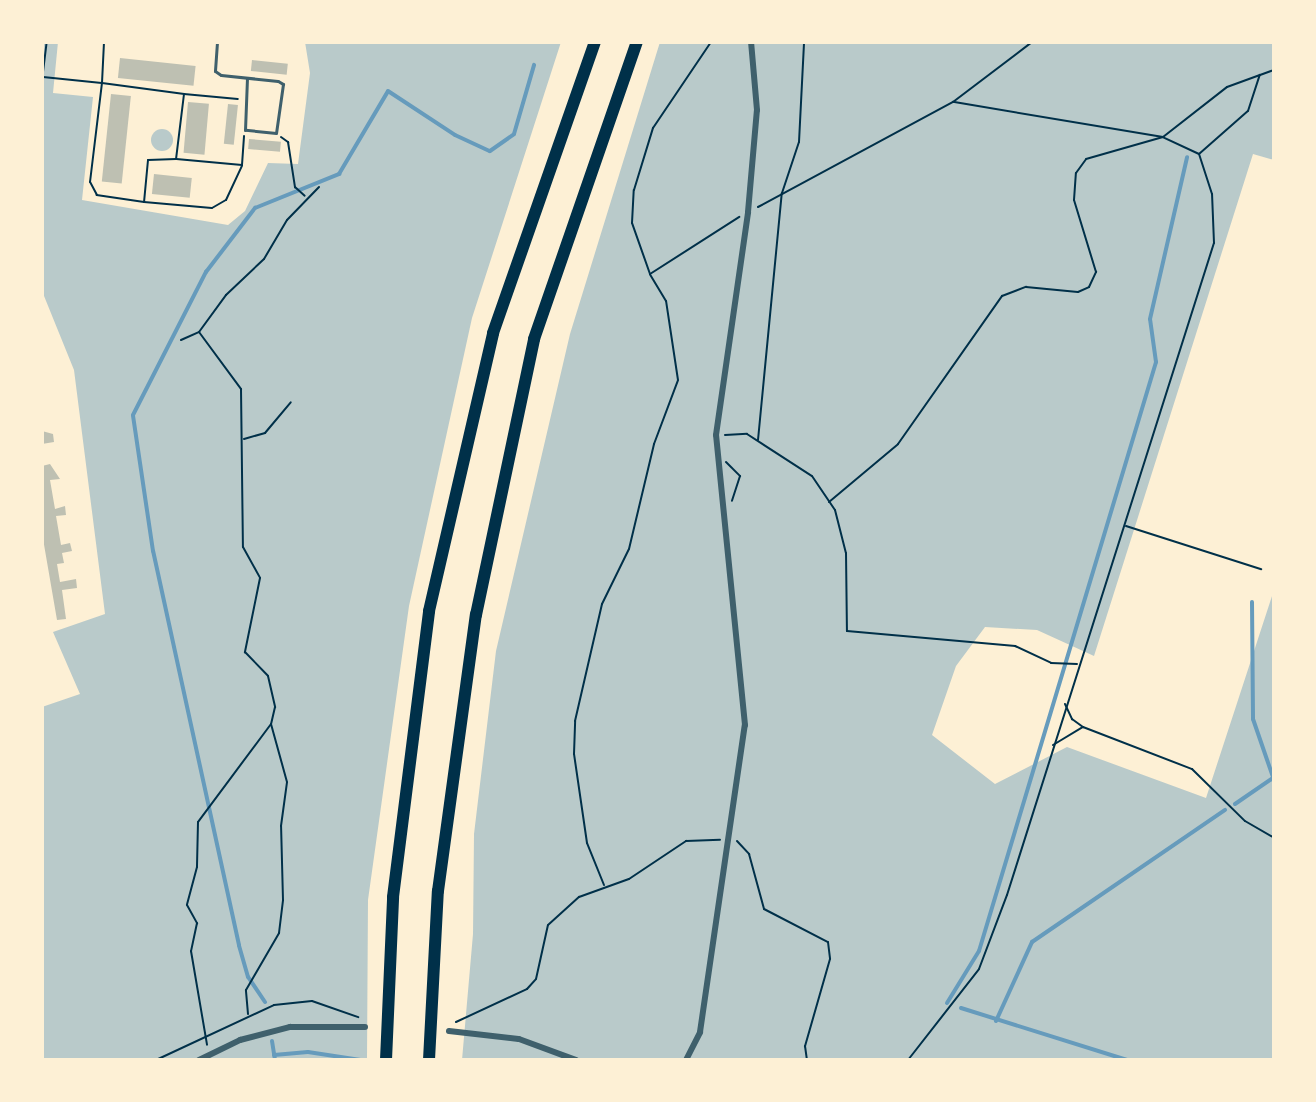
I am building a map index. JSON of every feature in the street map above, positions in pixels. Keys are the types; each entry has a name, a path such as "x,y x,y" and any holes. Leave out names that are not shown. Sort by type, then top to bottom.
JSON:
{"highway":[{"path":"386,1060 393,897 429,611 493,333 595,42"},
{"path":"429,1060 438,891 476,615 534,339 637,42"}],"street":[{"path":"686,1060 700,1032 724,841 745,725 716,435 748,212 757,110 752,42"},
{"path":"199,1060 240,1040 290,1028 365,1027"},
{"path":"450,1027 519,1039 576,1060"}],"lane":[{"path":"217,42 215,71 283,84 276,133 245,130 247,78"}],"path":[{"path":"48,42 43,78 245,100"},
{"path":"104,42 102,83 90,182 97,195 212,208 226,200 242,165 245,130"},
{"path":"226,42 236,42"},
{"path":"604,885 587,843 575,721 602,604 629,549 654,444 678,380 666,301 650,274 632,223 634,190 654,128 711,42"},
{"path":"758,441 782,193 799,142 804,42"},
{"path":"650,274 748,212 953,102 1032,42"},
{"path":"829,502 898,444 1002,296 1026,287 1078,292 1089,287 1096,272 1080,227 1076,173 1086,159 1101,152 1163,136 1227,87 1274,69"},
{"path":"1199,154 1248,111 1260,75"},
{"path":"176,159 184,94"},
{"path":"908,1060 979,969 1065,704 1126,526 1214,243 1212,194 1199,154 1163,136 953,102"},
{"path":"276,133 288,142 294,187 305,196"},
{"path":"144,202 148,160 176,159 242,165"},
{"path":"181,340 199,332 226,295 264,259 305,196 319,187"},
{"path":"199,332 241,389 244,439 239,454 243,547 260,578 245,652 268,676 276,707 271,724 203,816 187,904 197,923 191,951 208,1034"},
{"path":"244,439 265,433 291,402"},
{"path":"716,435 747,434 812,476 829,502 846,553 847,631 1015,646 1052,663 1079,664"},
{"path":"719,461 735,466 740,476 723,517"},
{"path":"1126,526 1261,569"},
{"path":"1065,704 1072,719 1083,727 1192,770 1245,821 1274,838"},
{"path":"248,1014 246,990 252,987 254,978 279,933 283,900 281,826 287,782 271,724"},
{"path":"1051,747 1083,727"},
{"path":"450,1027 480,1016 527,989 536,979 548,925 579,897 604,885 629,879 686,841 736,840 749,854 764,909 828,942 830,959 805,1046 807,1060"},
{"path":"156,1060 248,1014 312,1001 367,1020"}],"shaded area":[{"path":"42,42 58,42 53,93 93,97 82,200 228,225 245,211 268,163 298,164 310,73 305,42 561,42 472,318 409,606 368,900 367,1060 42,1060 42,707 80,694 53,632 105,614 74,370 42,291"},
{"path":"660,42 1274,42 1274,160 1253,154 1094,656 1037,630 985,627 956,666 932,735 995,784 1067,747 1206,798 1274,590 1274,1060 462,1060 473,934 474,834 496,651 570,334"},
{"path":"162,129 170,132 173,140 170,148 162,151 154,148 151,140 154,132"}],"building":[{"path":"120,58 196,66 193,86 118,78"},
{"path":"252,60 288,64 287,75 251,71"},
{"path":"111,94 131,96 122,184 102,182"},
{"path":"188,102 209,104 204,155 184,153"},
{"path":"228,104 238,105 234,145 224,144"},
{"path":"249,139 281,142 280,152 248,149"},
{"path":"154,174 192,178 190,198 152,194"},
{"path":"42,431 53,434 54,442 42,444"},
{"path":"50,464 60,479 50,480 55,509 65,506 66,515 56,516 61,545 70,543 72,551 62,553 64,563 57,564 60,582 76,579 77,588 62,590 66,619 57,620 42,533 42,466"}],"waterway":[{"path":"265,1002 248,977 239,945 153,551 133,415 206,272 255,208 339,174 388,91 455,135 490,151 514,134 534,65"},
{"path":"947,1003 979,951 1156,362 1150,319 1187,157"},
{"path":"1252,602 1253,719 1274,780"},
{"path":"1235,804 1273,778"},
{"path":"996,1021 1032,942 1225,810"},
{"path":"961,1008 1127,1060"},
{"path":"272,1041 275,1060"},
{"path":"274,1055 308,1052 360,1060"}]}
